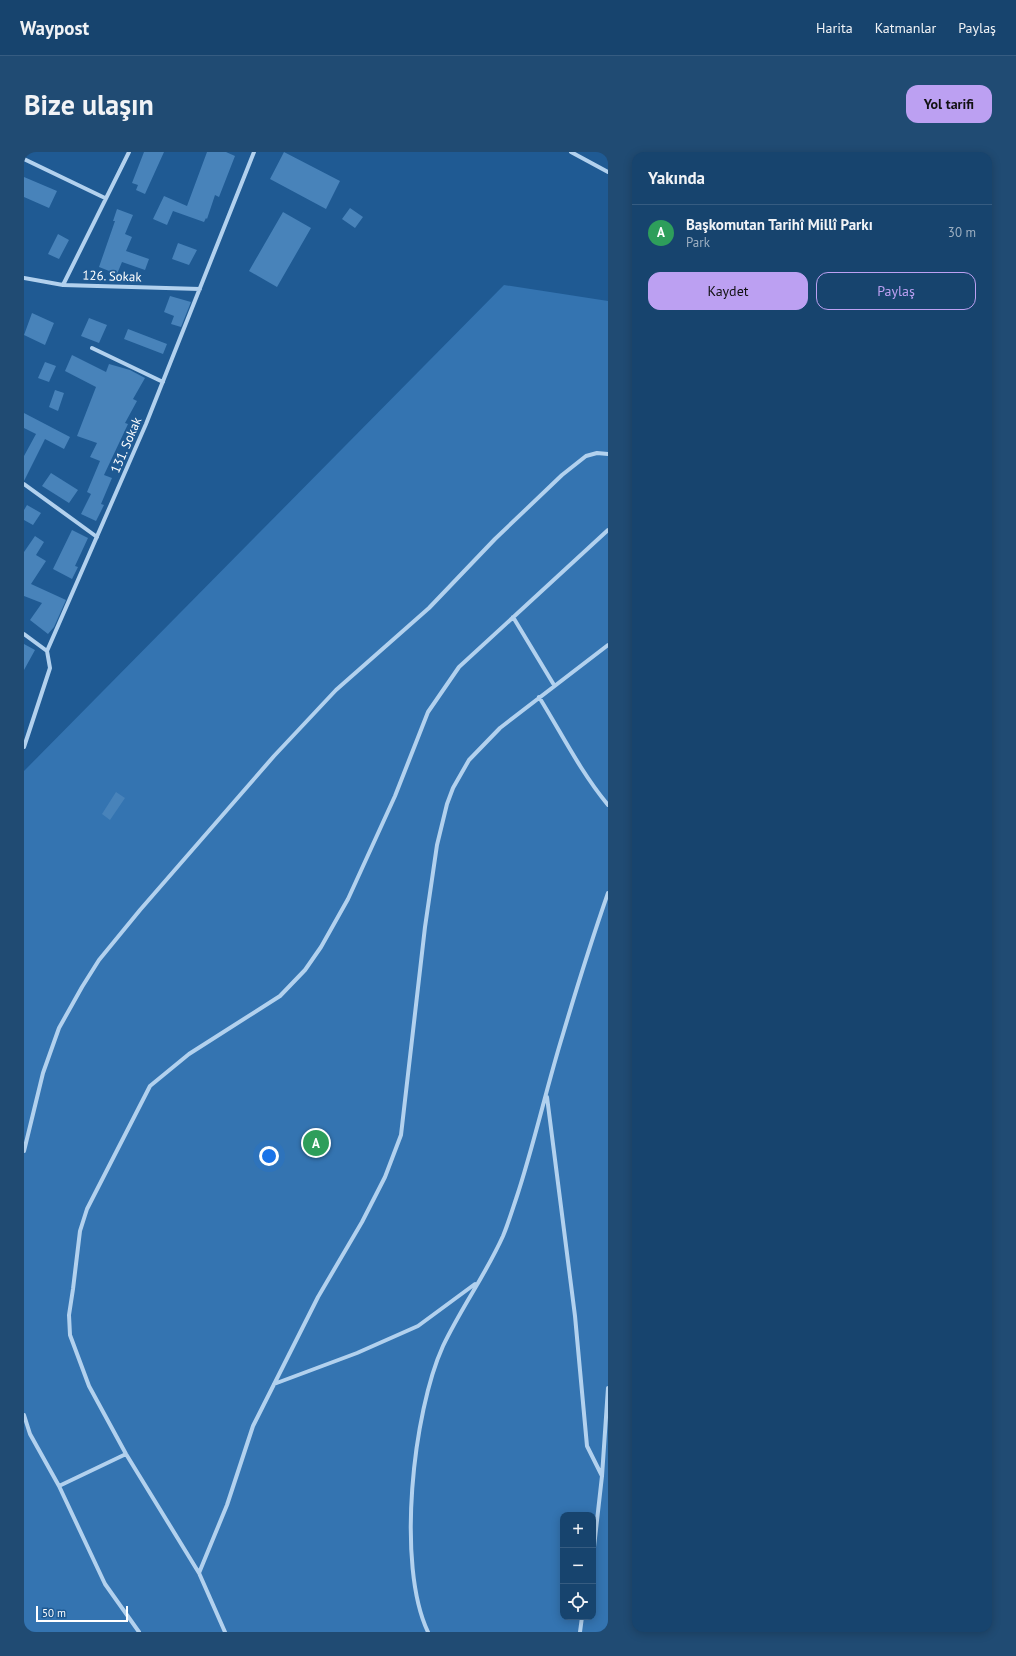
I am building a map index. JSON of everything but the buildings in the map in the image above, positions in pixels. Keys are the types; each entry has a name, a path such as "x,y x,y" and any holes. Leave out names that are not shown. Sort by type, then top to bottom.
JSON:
{"street":[{"path":"62,285 129,152"},
{"name":"131. Sokak","path":"24,747 50,668 47,651 163,382 254,152"},
{"path":"571,152 608,172"},
{"path":"24,159 105,198"},
{"name":"126. Sokak","path":"24,278 62,285 200,289"},
{"path":"92,348 163,382"},
{"path":"24,1151 44,1073 59,1028 99,960 140,910 274,756 336,690 429,608 495,539 562,475 586,456 597,453 608,454"},
{"path":"24,484 97,537"},
{"path":"225,1632 199,1573 126,1454 89,1386 70,1335 69,1315 80,1231 87,1209 150,1086 189,1054 280,996 305,970 321,947 348,899 395,796 428,712 459,668 512,617 608,530"},
{"path":"512,617 554,686"},
{"path":"24,634 47,651"},
{"path":"199,1573 227,1504 253,1426 318,1297 362,1222 385,1177 401,1134 424,934 437,845 453,788 469,760 500,728 608,645"},
{"path":"539,697 590,784 608,805"},
{"path":"428,1632 415,1591 412,1564 411,1507 418,1435 427,1390 443,1347 477,1282 504,1235 546,1095 562,1035 608,893"},
{"path":"546,1095 574,1309 587,1446 602,1476"},
{"path":"274,1384 357,1353 418,1326 477,1282"},
{"path":"594,1548 602,1476 608,1388"},
{"path":"24,1415 30,1434 59,1486 105,1584 139,1632"},
{"path":"59,1486 126,1454"},
{"path":"580,1632 582,1620"}],"shaded area":[{"path":"504,285 608,301 608,1632 24,1632 24,771"}],"place":[{"name":"Başkomutan Tarihî Millî Parkı","path":"316,1143"}]}
